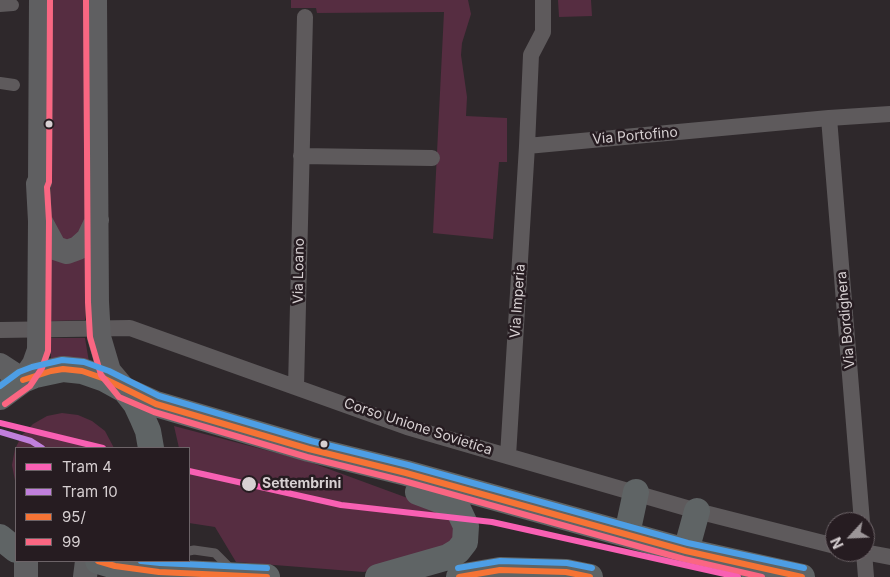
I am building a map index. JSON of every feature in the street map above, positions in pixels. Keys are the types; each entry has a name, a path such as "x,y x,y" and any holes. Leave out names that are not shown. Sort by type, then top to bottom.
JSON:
{"main road":[{"path":"0,398 23,380 34,364 39,350 40,0"},
{"path":"95,0 98,328 102,353 109,371 136,404 148,431 152,447"},
{"path":"40,221 55,248 67,252 78,248 88,239 97,220"},
{"path":"0,365 23,380"},
{"path":"23,380 63,369 82,371 105,379 156,404 309,449 406,473 686,551 802,577"},
{"path":"309,449 357,470 450,504 459,511 463,518 466,526 466,538 458,551 448,557 378,577"},
{"path":"626,534 636,492"},
{"path":"686,551 697,511"},
{"path":"0,536 15,549"},
{"path":"0,560 15,558"},
{"path":"26,562 26,577"},
{"path":"85,577 87,562"},
{"path":"101,562 115,566 164,566 238,576 267,577"},
{"path":"458,577 500,570 566,572 590,577"}],"street":[{"path":"527,146 531,55 543,32 543,0"},
{"name":"Via Loano","path":"296,387 304,17"},
{"path":"0,83 14,85"},
{"name":"Via Portofino","path":"527,146 890,114"},
{"name":"Via Bordighera","path":"829,118 861,512"},
{"name":"Via Imperia","path":"508,456 527,146"},
{"path":"302,156 432,158"},
{"name":"Corso Unione Sovietica","path":"0,330 130,328 407,427 697,511 825,543"},
{"path":"875,554 890,557"},
{"path":"865,562 866,577"}],"lane":[{"path":"190,551 215,553 238,576"}],"shaded area":[{"path":"51,0 84,0 85,231 68,245 51,228"},
{"path":"291,0 468,0 471,14 462,43 461,55 467,97 466,116 507,118 507,162 499,162 493,239 433,233 444,12 317,13 316,8 291,8"},
{"path":"558,0 591,0 592,16 559,17"},
{"path":"87,250 85,320 51,321 51,251"},
{"path":"50,338 85,338 89,362 51,358"},
{"path":"62,413 78,415 92,421 105,431 113,447 16,447 22,435 33,424 47,416"},
{"path":"174,426 307,461 432,507 460,521 454,546 439,552 364,572 236,562 215,527 190,523 190,447 179,447"},
{"path":"15,449 15,481 12,465"}],"tram line":[{"name":"4","path":"0,423 99,447"},
{"name":"10","path":"0,432 31,441 40,447"},
{"name":"4","path":"190,471 341,505 492,522 738,577"}],"transit line":[{"name":"99","path":"5,404 30,386 42,368 48,351 49,221 47,187 49,182 50,0"},
{"name":"99","path":"86,0 88,302 90,337 101,375 119,397 154,412 307,457 404,481 684,559 762,577"},
{"path":"0,386 19,372 32,367 62,360 84,362 109,371 159,396 311,441 408,465 688,543 804,568"},
{"name":"95/","path":"23,380 63,369 82,371 105,379 156,404 309,449 406,473 686,551 802,577"},
{"path":"458,568 500,561 567,563 592,568"},
{"name":"95/","path":"101,562 115,566 159,572 267,577"},
{"path":"150,562 267,568"},
{"name":"95/","path":"459,577 500,570 566,572 590,577"}],"place":[{"name":"Settembrini","path":"249,484"}]}
